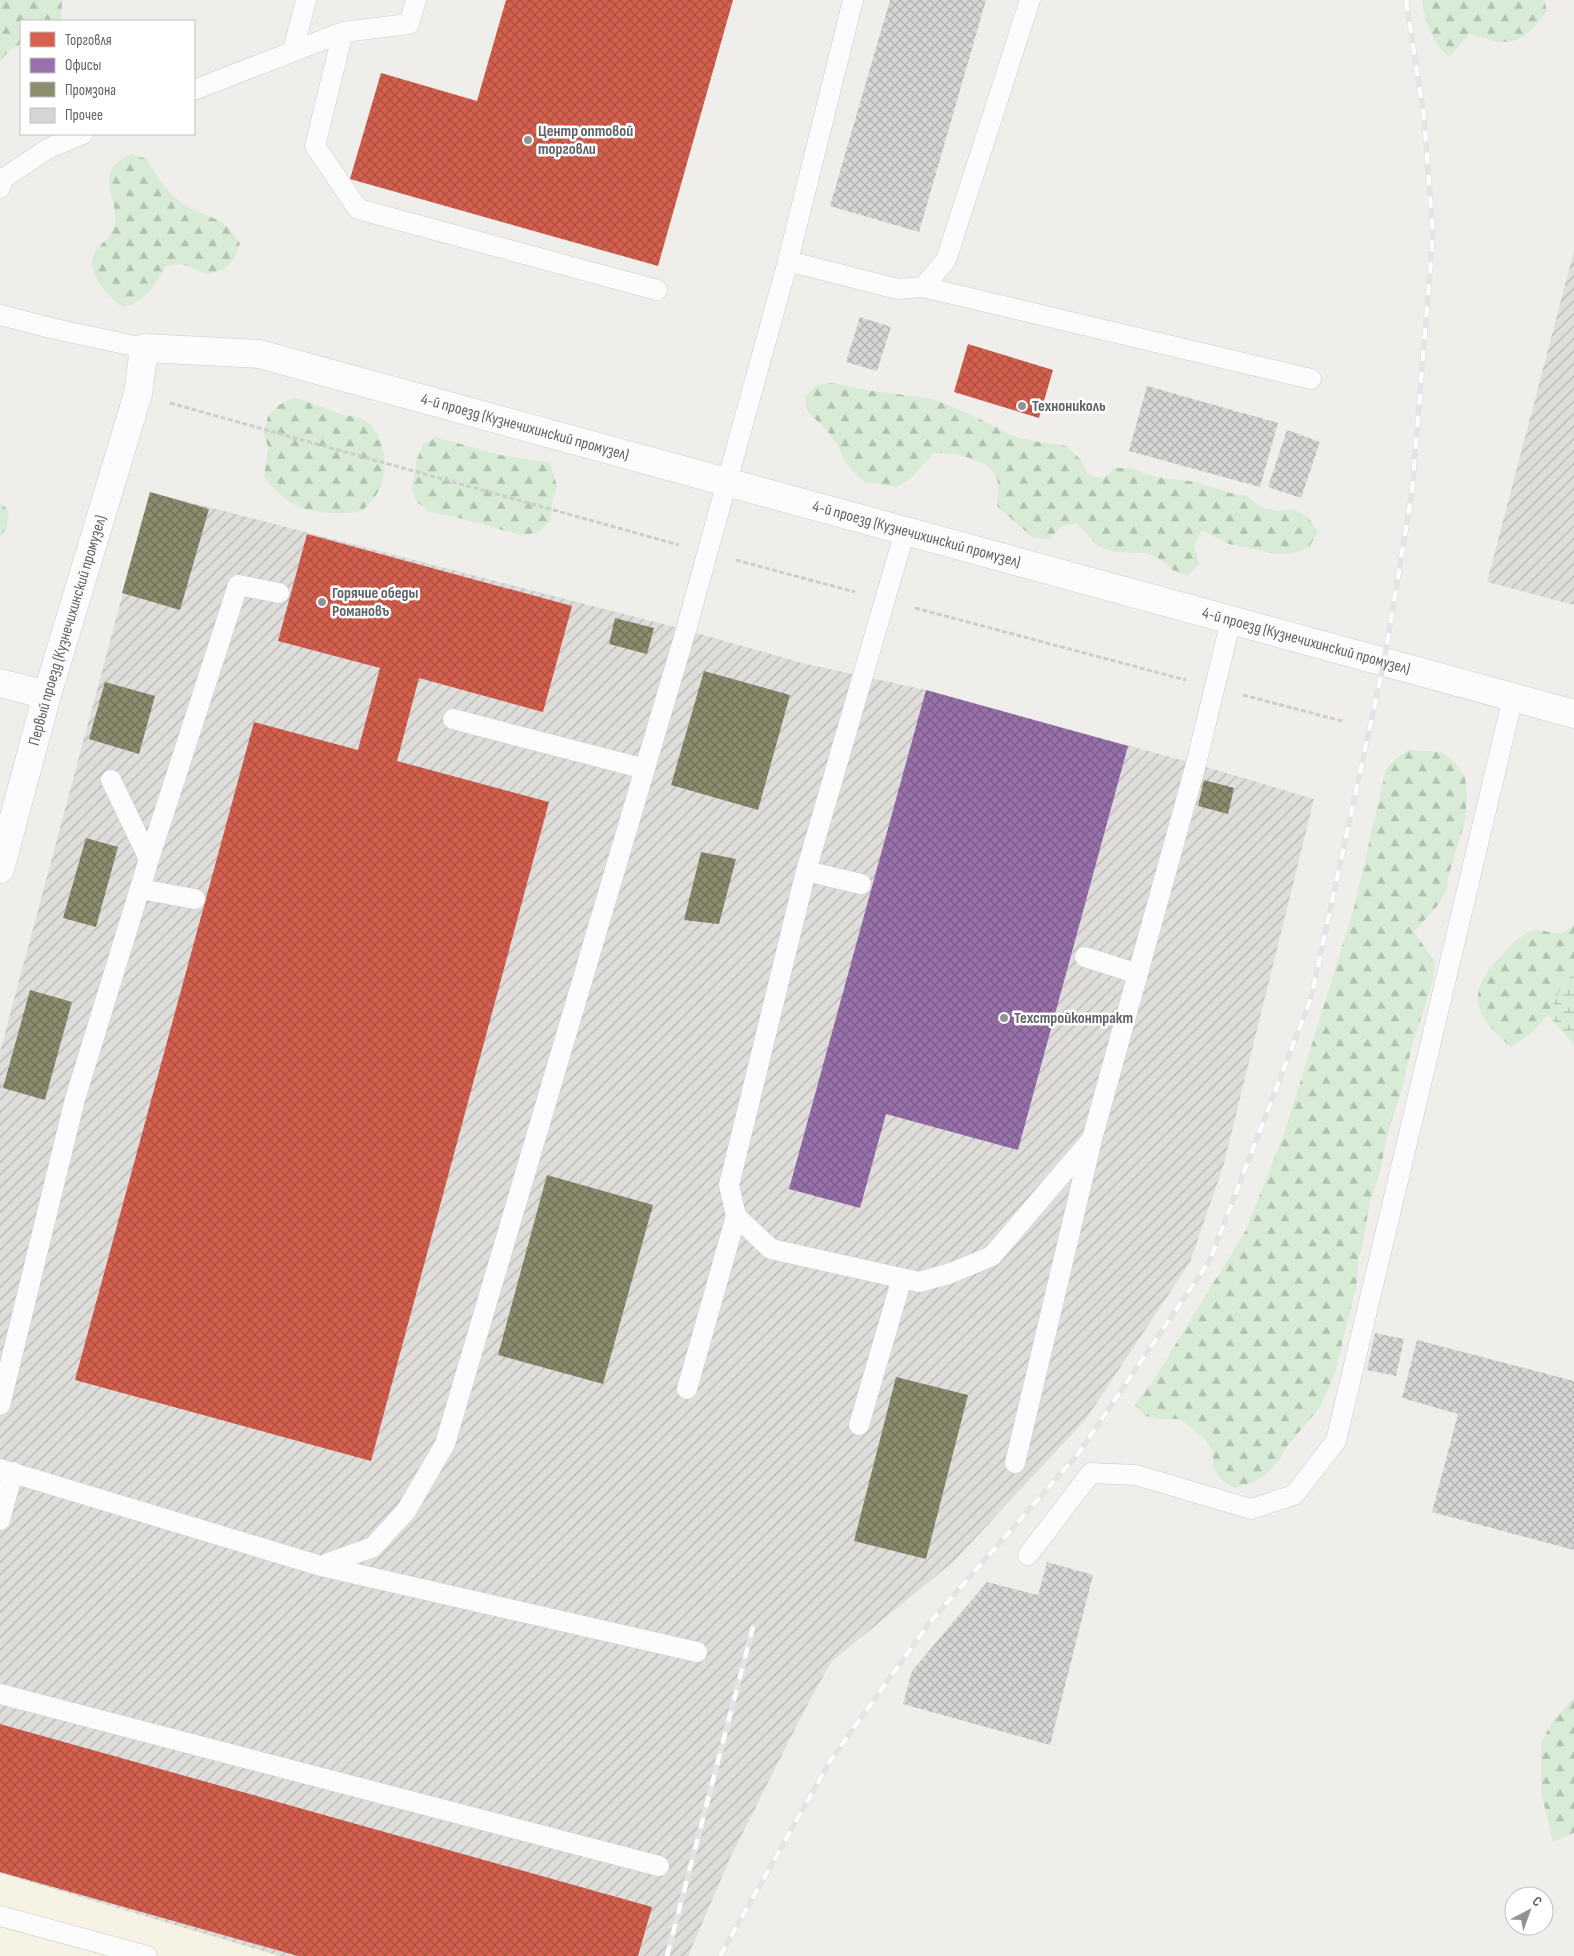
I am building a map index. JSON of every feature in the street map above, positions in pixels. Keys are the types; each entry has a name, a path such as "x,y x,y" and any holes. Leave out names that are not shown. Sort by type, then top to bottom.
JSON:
{"street":[{"name":"4-й проезд (Кузнечихинский промузел)","path":"144,348 259,354 1574,714"},
{"name":"Первый проезд (Кузнечихинский промузел)","path":"0,869 47,695 138,394 144,348"},
{"path":"0,683 47,695"}],"lane":[{"path":"293,51 306,0"},
{"path":"195,90 343,32 409,24 416,0"},
{"path":"321,1566 373,1547 406,1511 445,1444 707,553 788,261 854,0"},
{"path":"923,288 946,260 1030,0"},
{"path":"343,32 315,146 358,209 657,290"},
{"path":"0,188 4,178 42,153 81,135"},
{"path":"788,261 898,289 923,288 1311,379"},
{"path":"0,315 144,348"},
{"path":"687,1388 736,1216 729,1185 806,871 905,531"},
{"path":"0,1406 75,1099 238,585 279,593"},
{"path":"1015,1463 1092,1139 1196,764 1231,620"},
{"path":"1028,1555 1091,1473 1136,1475 1251,1509 1294,1495 1336,1441 1513,697"},
{"path":"453,720 645,769"},
{"path":"110,780 150,859"},
{"path":"806,871 861,884"},
{"path":"140,890 195,899"},
{"path":"1085,957 1138,974"},
{"path":"736,1216 771,1250 918,1282 951,1273 992,1256 1092,1139"},
{"path":"859,1425 902,1278"},
{"path":"0,1520 6,1471 321,1566 697,1652"},
{"path":"0,1694 659,1866"},
{"path":"1,1918 147,1956"}],"path":[{"path":"138,394 860,594"},
{"path":"908,606 1342,721"}],"shaded area":[{"path":"1574,251 1574,605 1487,582"},
{"path":"150,492 686,630 802,663 926,690 1196,764 1314,799 1223,1167 1190,1262 1086,1419 953,1562 831,1662 804,1711 731,1856 688,1956 280,1956 0,1873 0,1052"},
{"path":"0,1873 281,1956 0,1956"}],"green space":[{"path":"0,0 62,0 61,20 20,20 20,44 9,51 0,63"},
{"path":"1422,0 1544,0 1547,11 1530,31 1522,37 1505,42 1483,38 1470,33 1449,57 1430,32"},
{"path":"132,154 147,159 160,180 183,204 223,223 240,243 235,258 224,269 208,274 181,264 166,266 153,287 144,297 122,307 107,293 99,282 95,276 92,263 95,252 111,234 115,224 109,176 112,168 120,160"},
{"path":"832,383 866,390 933,399 1016,437 1067,446 1080,459 1088,474 1103,479 1115,468 1131,468 1162,478 1197,482 1230,493 1246,496 1260,507 1277,511 1293,509 1308,517 1318,532 1309,547 1294,553 1277,554 1229,544 1202,530 1194,545 1199,564 1187,576 1173,570 1161,560 1147,553 1114,552 1098,546 1076,523 1060,527 1049,540 1032,537 997,506 998,485 995,474 984,464 967,457 934,453 911,478 897,487 865,482 844,459 838,445 829,433 808,412 805,397 816,385"},
{"path":"294,398 341,414 360,418 375,430 384,457 383,476 377,493 361,512 331,513 306,509 284,498 264,477 268,447 264,433 268,416 279,405"},
{"path":"436,437 500,455 550,463 557,486 552,502 551,520 537,533 520,535 460,518 429,512 417,502 412,488 417,459 423,444"},
{"path":"0,504 7,510 8,519 0,537"},
{"path":"1409,750 1442,752 1455,763 1465,777 1467,795 1465,821 1449,874 1446,891 1437,906 1414,932 1435,962 1433,980 1411,1049 1403,1085 1387,1136 1380,1172 1369,1206 1363,1243 1358,1260 1358,1278 1335,1373 1320,1407 1287,1446 1278,1462 1266,1474 1251,1483 1234,1488 1221,1480 1213,1467 1213,1452 1204,1438 1179,1419 1145,1416 1135,1405 1153,1381 1246,1230 1286,1128 1354,908 1386,770 1395,759"},
{"path":"1574,925 1574,972 1559,992 1548,1015 1531,1033 1511,1047 1489,1025 1482,1014 1478,1004 1478,993 1482,982 1489,970 1520,937 1534,930 1561,933"},
{"path":"1574,972 1574,1045 1548,1015 1559,992"},
{"path":"1574,1697 1574,1833 1553,1842 1541,1792 1541,1743 1552,1722"}],"building: Торговля":[{"name":"Центр оптовой торговли","path":"506,0 733,0 658,266 350,179 381,73 477,101"},
{"path":"968,344 1053,370 1039,418 954,392"},
{"path":"307,534 572,606 543,712 419,678 397,761 549,802 371,1461 75,1380 254,722 358,750 380,668 278,641"},
{"path":"0,1724 652,1907 638,1956 298,1956 0,1872"}],"building: Офисы":[{"path":"926,690 1128,746 1018,1150 886,1114 860,1208 789,1189"}],"building: Промзона":[{"path":"150,492 209,509 180,610 122,593"},
{"path":"615,618 654,628 647,654 609,644"},
{"path":"704,671 790,695 758,810 671,785"},
{"path":"105,682 155,696 139,754 89,739"},
{"path":"1204,780 1234,788 1228,814 1198,806"},
{"path":"86,838 118,847 96,927 63,918"},
{"path":"701,852 736,859 719,924 684,920"},
{"path":"30,990 72,1002 45,1100 3,1088"},
{"path":"547,1175 653,1205 603,1384 498,1355"},
{"path":"896,1377 968,1395 926,1559 854,1541"}],"building: Прочее":[{"path":"890,0 986,0 919,232 830,206"},
{"path":"860,317 891,327 877,371 846,362"},
{"path":"1147,386 1278,423 1260,487 1129,451"},
{"path":"1287,430 1320,442 1301,498 1268,487"},
{"path":"1375,1333 1404,1339 1396,1376 1367,1370"},
{"path":"1417,1340 1574,1381 1574,1550 1432,1512 1458,1414 1402,1398"},
{"path":"1047,1562 1093,1575 1050,1745 903,1704 912,1671 987,1582 1038,1595"}],"railway":[{"path":"720,1956 830,1761 930,1622 1078,1454 1210,1260 1311,998 1384,662 1412,492 1433,234 1424,117 1406,0"},
{"path":"667,1956 753,1627"}],"place":[{"name":"Центр оптовой торговли","path":"528,140"},
{"name":"Технониколь","path":"1022,406"},
{"name":"Горячие обеды Романовъ","path":"322,602"},
{"name":"Техстройконтракт","path":"1004,1018"}]}
